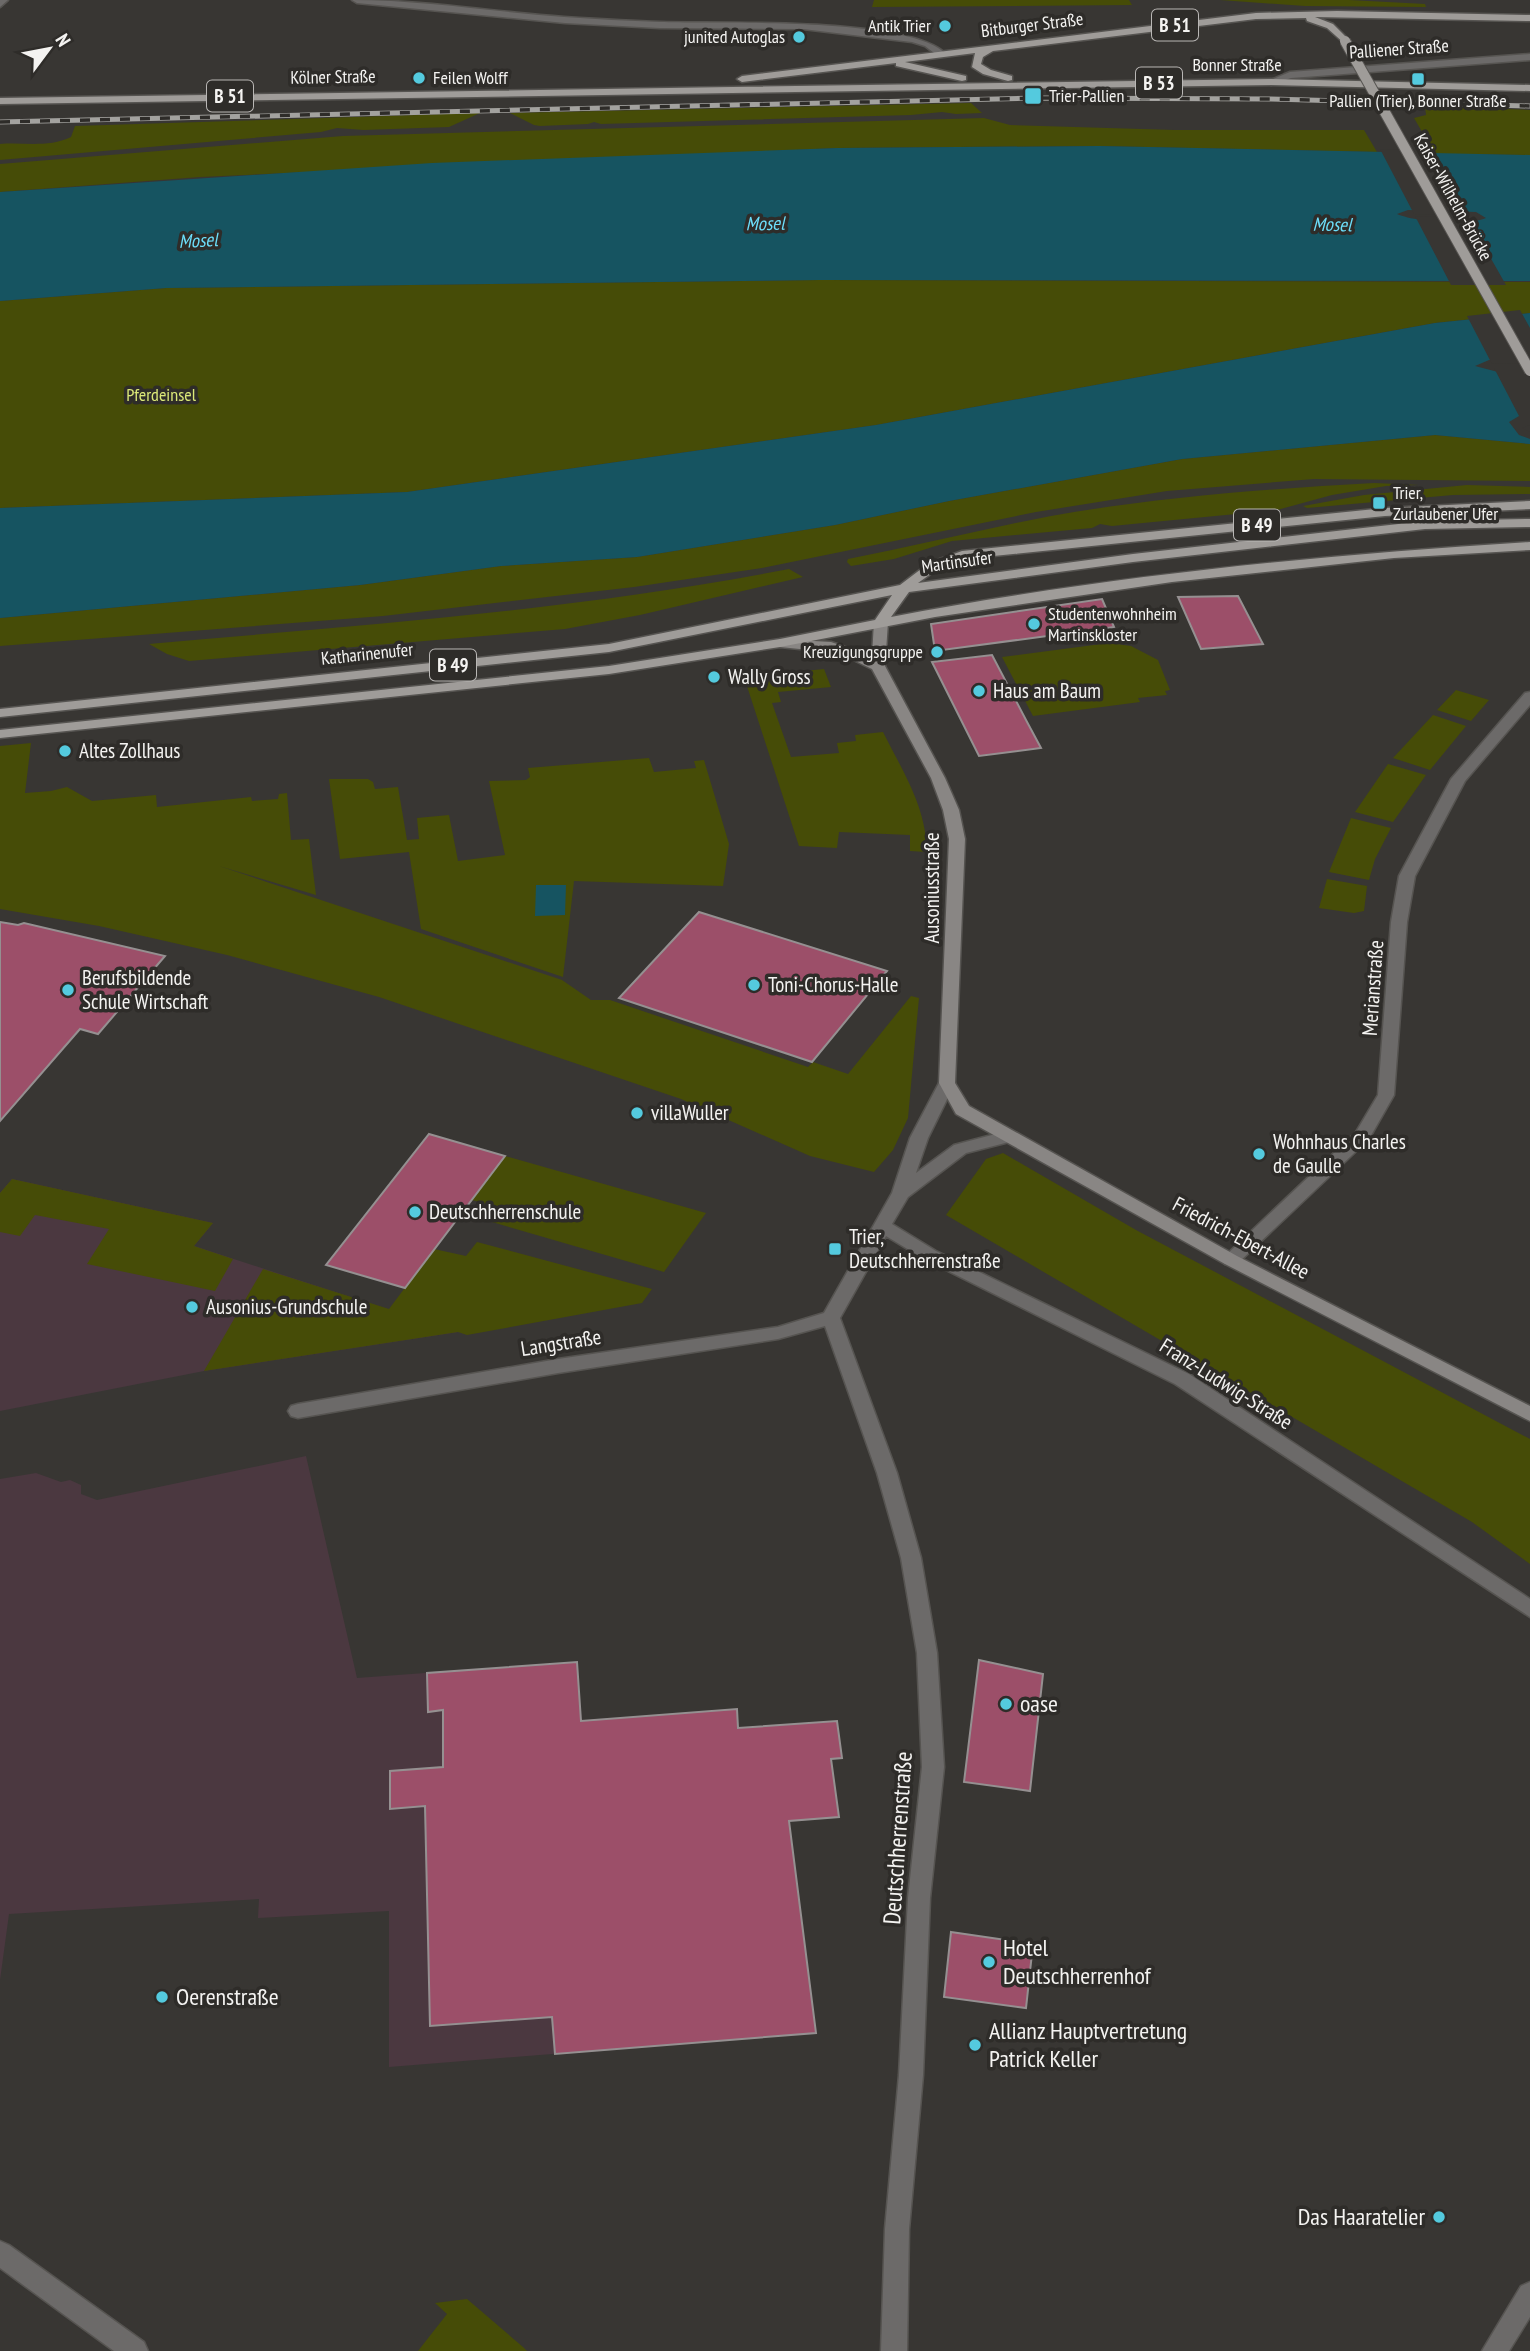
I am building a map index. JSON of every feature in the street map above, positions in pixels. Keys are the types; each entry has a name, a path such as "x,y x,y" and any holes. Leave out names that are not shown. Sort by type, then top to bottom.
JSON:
{"main road":[{"name":"Bitburger Straße","path":"666,88 1210,21 1290,15 1530,18"},
{"name":"Kaiser-Wilhelm-Brücke","path":"1290,15 1326,24 1345,41 1530,371"},
{"path":"1345,41 1343,35 1348,26 1383,16"},
{"path":"994,48 978,56 977,67 995,75 1046,84"},
{"path":"888,61 949,76 1008,84"},
{"name":"B 53","path":"888,61 867,73 881,82 903,87"},
{"name":"Bonner Straße","path":"666,88 1271,82 1530,88"},
{"name":"Kölner Straße","path":"0,101 666,88"},
{"name":"Martinsufer","path":"901,589 915,576 938,562 984,552 1385,512 1530,505"},
{"name":"Martinsufer","path":"901,589 1226,546 1425,525 1530,523"},
{"path":"1495,546 1530,540"},
{"name":"B 49","path":"881,622 1172,578 1495,546 1530,546"},
{"path":"878,666 881,622 901,589"},
{"name":"Katharinenufer","path":"0,713 610,648 901,589"},
{"name":"Katharinenufer","path":"0,734 609,670 780,643 881,622"},
{"path":"780,643 839,646 862,655 878,666"},
{"name":"Ausoniusstraße","path":"878,666 938,778 951,810 957,839 947,1083"},
{"name":"Friedrich-Ebert-Allee","path":"947,1083 962,1110 1007,1138 1231,1260 1530,1414"}],"street":[{"path":"357,0 565,20 660,25 803,26 913,39 928,44 941,54"},
{"name":"Palliener Straße","path":"1271,82 1290,75 1530,57"},
{"name":"Merianstraße","path":"1231,1260 1363,1135 1386,1095 1399,922 1407,876 1440,808 1458,779 1530,696"},
{"path":"831,1318 901,1193 919,1138 947,1083"},
{"path":"901,1193 960,1149 1007,1138"},
{"name":"Franz-Ludwig-Straße","path":"882,1226 930,1255 1182,1379 1530,1609"},
{"name":"Langstraße","path":"298,1411 558,1366 778,1333 831,1318"},
{"name":"Deutschherrenstraße","path":"831,1318 887,1473 911,1558 927,1653 933,1767 919,1898 911,2075 897,2229 894,2351"},
{"path":"0,2253 135,2351"},
{"path":"1495,2351 1530,2294"}],"shaded area":[{"name":"Ausonius-Grundschule","path":"12,1179 213,1223 194,1246 458,1332 204,1371 0,1411 0,1193"},
{"path":"306,1456 357,1678 577,1662 580,1702 572,1704 573,1722 737,1709 739,1728 837,1721 842,1758 825,1759 833,1776 839,1817 753,1824 794,1864 816,2033 389,2067 389,1911 258,1918 259,1899 9,1914 0,1980 0,1479 36,1473 61,1482 70,1480 81,1485 81,1494 97,1500"}],"green space":[{"path":"874,0 1129,0 1132,5 872,7"},
{"path":"1220,0 1349,0 1425,4 1426,7 1305,6"},
{"path":"971,103 982,113 942,112 601,124 594,122 540,126 510,113"},
{"path":"1425,106 1530,110 1530,155 1435,154 1414,118 1426,115"},
{"path":"480,113 449,127 364,130 337,128 321,132 0,160 0,144 45,144 62,140 71,137 75,126"},
{"path":"984,118 1010,125 1175,130 1364,130 1377,152 1099,146 838,148 200,177 0,192 0,164 343,136"},
{"name":"Pferdeinsel","path":"820,280 1530,282 1530,313 1435,323 876,425 407,492 0,508 0,301 166,288"},
{"path":"1435,435 1530,444 1530,481 1314,479 1167,491 1036,512 762,568 634,587 383,616 0,646 0,618 360,585 501,566 637,557 835,525 949,501 1182,459"},
{"path":"1374,483 1419,485 1386,486 1332,495 1277,510 1112,526 1100,524 1092,528 952,541 894,559 851,566 847,562 848,559 1091,509 1212,495"},
{"path":"1467,485 1530,487 1530,494 1453,495 1307,508 1303,506 1364,495"},
{"path":"789,569 803,577 640,615 565,629 189,661 167,654 149,644 550,606"},
{"path":"1109,643 1131,646 1158,660 1170,690 1165,691 1167,695 1138,698 1140,702 1033,716 1002,657"},
{"path":"824,669 831,687 778,692 781,702 772,703 791,757 839,753 837,743 856,741 855,735 883,732 918,804 926,835 927,852 910,851 910,835 839,832 837,848 799,846 744,677"},
{"path":"1456,690 1489,700 1471,721 1437,710"},
{"path":"1433,715 1466,726 1430,770 1393,758"},
{"path":"31,743 25,793 67,787 92,801 156,795 157,807 251,797 252,801 278,799 279,794 287,793 291,840 309,839 316,895 219,866 562,980 591,1000 610,1000 808,1067 813,1062 848,1074 911,996 919,998 908,1118 893,1150 874,1172 810,1156 681,1099 379,997 227,955 99,926 0,909 0,746"},
{"path":"649,758 654,772 696,768 694,761 704,760 729,844 723,886 574,881 563,977 421,929 409,852 340,859 329,779 368,779 373,782 375,789 398,787 407,840 419,839 417,818 449,815 458,861 505,855 489,781 526,780 530,777 528,768"},
{"path":"1388,764 1426,775 1393,822 1355,812"},
{"path":"1351,818 1391,828 1375,859 1369,880 1329,872"},
{"path":"1327,879 1367,886 1364,911 1354,913 1319,908"},
{"path":"1003,1153 1136,1230 1530,1439 1530,1564 1472,1522 946,1215 986,1159"},
{"path":"505,1156 706,1213 664,1272 492,1222 501,1208 472,1200"},
{"path":"12,1179 213,1223 194,1246 233,1259 215,1291 87,1264 109,1229 35,1215 20,1236 0,1232 0,1193"},
{"path":"477,1242 652,1289 642,1303 467,1335 458,1332 204,1371 263,1269 389,1309 434,1249 466,1256"},
{"path":"467,2299 527,2351 418,2351 447,2314 435,2303"}],"water":[{"name":"Mosel","path":"1099,146 1530,155 1530,281 820,280 166,288 0,301 0,192 432,163 838,148","holes":["1408,210 1476,212 1486,218 1467,222 1442,222 1397,214"]},
{"path":"1530,313 1530,360 1489,360 1475,366 1498,372 1530,422 1515,429 1530,436 1530,444 1435,435 1182,459 949,501 835,525 637,557 501,566 360,585 0,618 0,508 407,492 876,425 1435,323"},
{"path":"536,885 566,885 565,915 535,916"}],"pier":[{"path":"1380,149 1430,150 1466,215 1414,214"},
{"path":"1415,216 1468,218 1506,285 1451,285"},
{"path":"1520,310 1530,328 1530,363 1492,364 1467,316"},
{"path":"1494,368 1530,368 1530,425 1522,428 1530,432 1530,439 1519,435 1509,422 1519,416"}],"building":[{"path":"1238,596 1263,644 1201,649 1178,597"},
{"path":"1102,599 1114,627 935,651 931,624"},
{"name":"Haus am Baum","path":"992,655 1041,748 979,756 932,662"},
{"name":"Toni-Chorus-Halle","path":"699,912 887,971 812,1062 619,998"},
{"name":"Berufsbildende Schule Wirtschaft","path":"0,922 18,925 24,923 165,956 98,1034 80,1029 0,1121"},
{"name":"Deutschherrenschule","path":"429,1134 505,1156 405,1288 326,1265"},
{"name":"oase","path":"979,1660 1043,1674 1030,1791 964,1782"},
{"path":"577,1662 581,1721 737,1709 738,1728 837,1721 842,1758 831,1759 839,1817 789,1821 816,2033 555,2054 552,2017 430,2026 425,1806 390,1809 390,1771 443,1767 443,1710 428,1712 427,1673"},
{"name":"Hotel Deutschherrenhof","path":"951,1932 1033,1944 1026,2008 944,1997"}],"railway":[{"path":"0,122 1038,98 1271,99 1530,106"}],"place":[{"name":"Antik Trier","path":"945,26"},
{"name":"junited Autoglas","path":"799,37"},
{"name":"Feilen Wolff","path":"419,78"},
{"name":"Pallien (Trier), Bonner Straße","path":"1418,79"},
{"name":"Trier-Pallien","path":"1033,96"},
{"name":"Trier, Zurlaubener Ufer","path":"1379,503"},
{"name":"Studentenwohnheim Martinskloster","path":"1034,624"},
{"name":"Kreuzigungsgruppe","path":"937,652"},
{"name":"Wally Gross","path":"714,677"},
{"name":"Haus am Baum","path":"979,691"},
{"name":"Altes Zollhaus","path":"65,751"},
{"name":"Toni-Chorus-Halle","path":"754,985"},
{"name":"Berufsbildende Schule Wirtschaft","path":"68,990"},
{"name":"villaWuller","path":"637,1113"},
{"name":"Wohnhaus Charles de Gaulle","path":"1259,1154"},
{"name":"Deutschherrenschule","path":"415,1212"},
{"name":"Trier, Deutschherrenstraße","path":"835,1249"},
{"name":"Ausonius-Grundschule","path":"192,1307"},
{"name":"oase","path":"1006,1704"},
{"name":"Hotel Deutschherrenhof","path":"989,1962"},
{"name":"Oerenstraße","path":"162,1997"},
{"name":"Allianz Hauptvertretung Patrick Keller","path":"975,2045"},
{"name":"Das Haaratelier","path":"1439,2217"}]}
